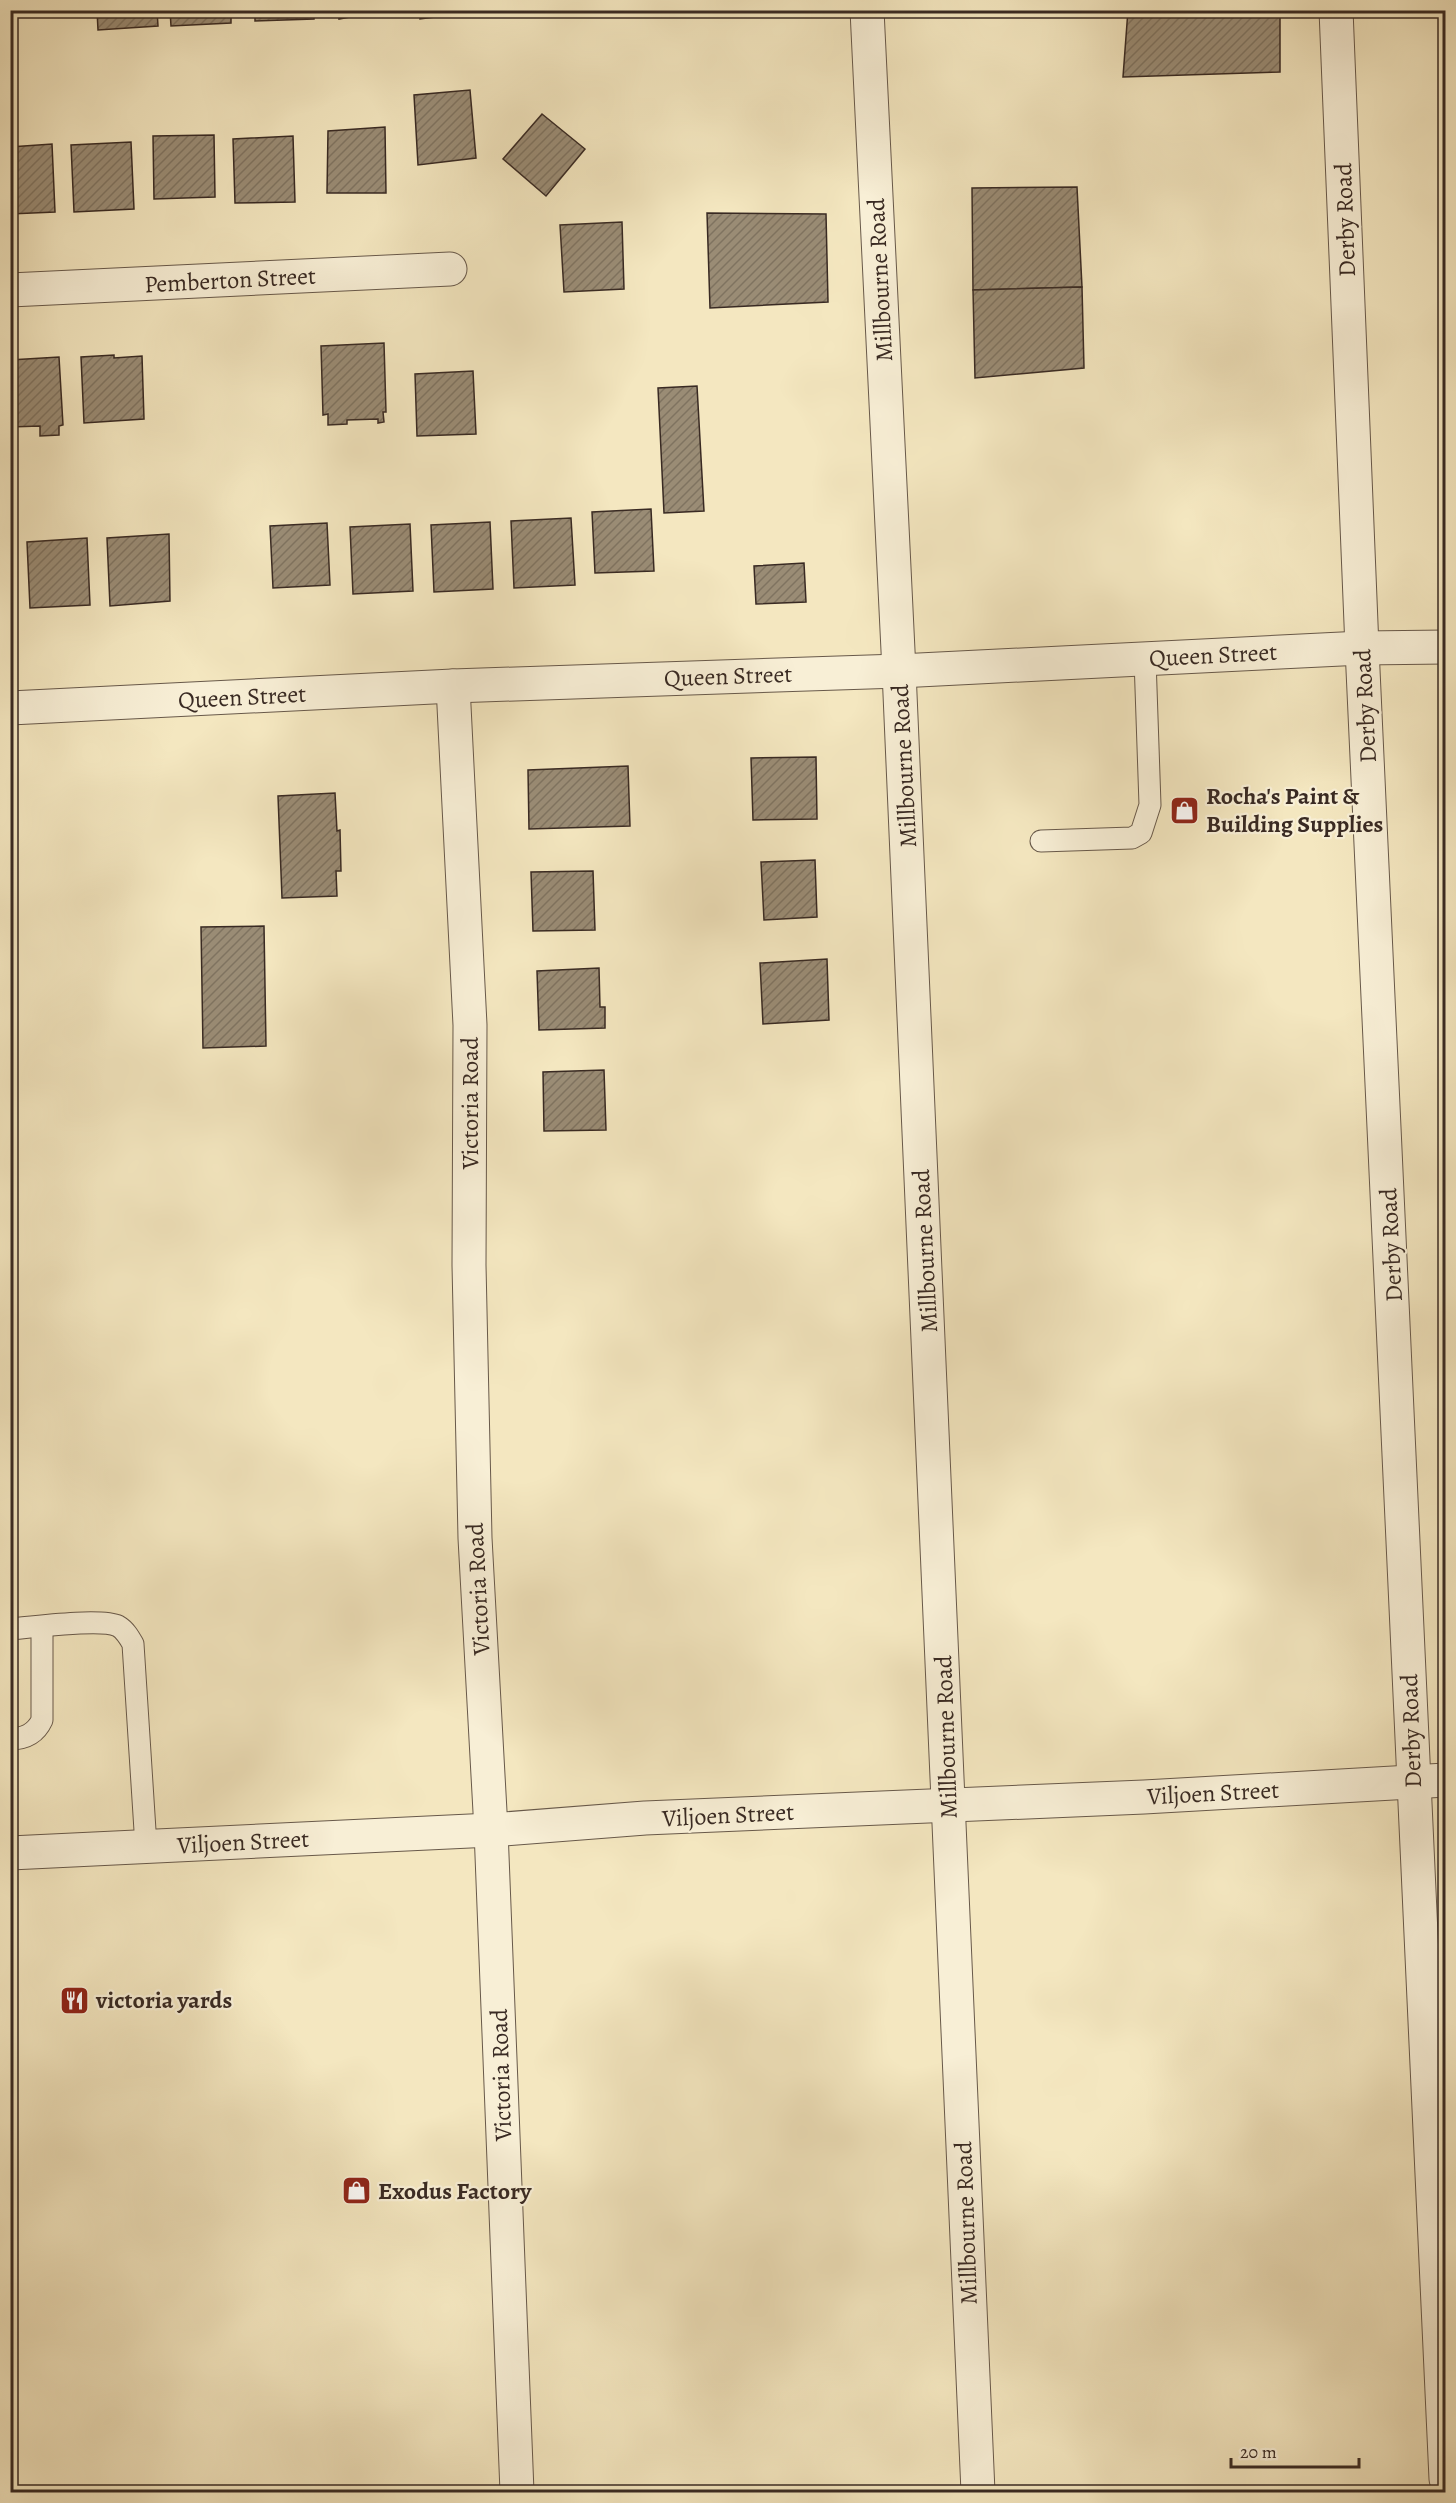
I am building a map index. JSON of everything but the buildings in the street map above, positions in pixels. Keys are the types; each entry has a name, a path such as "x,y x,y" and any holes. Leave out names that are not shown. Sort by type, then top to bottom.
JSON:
{"street":[{"name":"Millbourne Road","path":"867,10 899,671 978,2493"},
{"name":"Derby Road","path":"1336,10 1362,648 1394,1312 1412,1781 1446,2479"},
{"name":"Pemberton Street","path":"10,290 450,269"},
{"name":"Queen Street","path":"10,708 453,686 899,671 1362,648 1446,647"},
{"name":"Victoria Road","path":"453,686 470,1025 469,1265 475,1538 491,1830 517,2493"},
{"name":"Viljoen Street","path":"10,1853 491,1830 645,1818 1144,1797 1446,1780"}],"lane":[{"path":"1041,841 1132,838 1141,833 1150,805 1145,658"},
{"path":"10,1629 96,1624 117,1625 126,1632 133,1644 146,1846"},
{"path":"10,1739 28,1736 38,1728 42,1720 42,1627"}],"place":[{"name":"Rocha's Paint & Building Supplies","path":"1185,810"},
{"name":"victoria yards","path":"75,2000"},
{"name":"Exodus Factory","path":"357,2191"}]}
